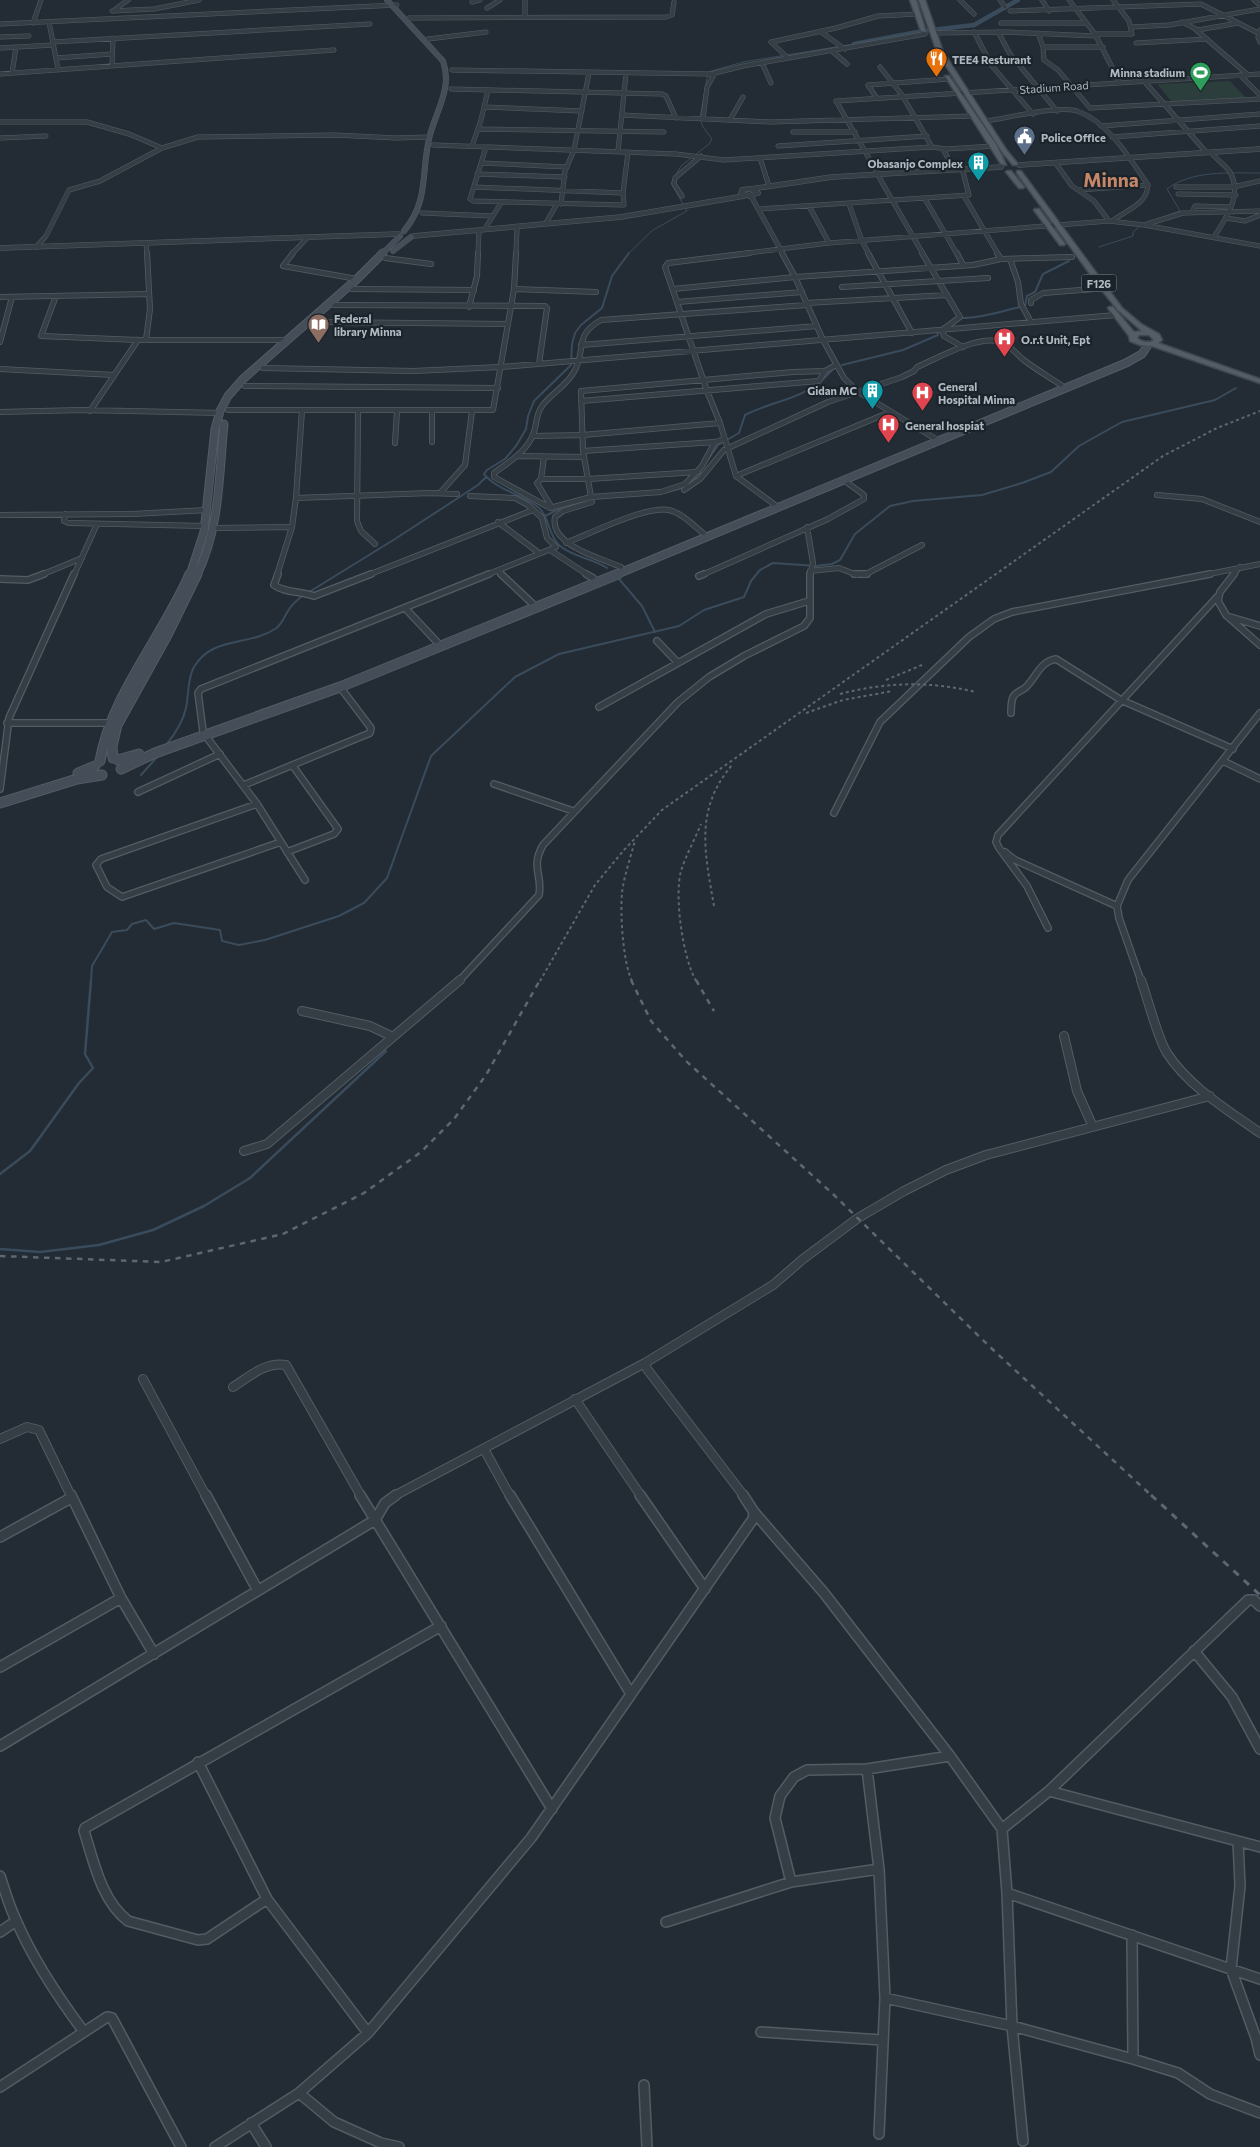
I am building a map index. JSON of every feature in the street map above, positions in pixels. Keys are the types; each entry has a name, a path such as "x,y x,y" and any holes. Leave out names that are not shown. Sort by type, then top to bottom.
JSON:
{"main road":[{"path":"112,773 122,763 116,759 112,746 118,725 192,589 205,558 214,528 224,411 236,394 352,289 407,234 422,213 429,194 433,145 451,89 452,70 445,58 409,18 394,3 387,0"},
{"path":"913,0 924,32 940,65"},
{"name":"F126","path":"922,0 931,31 948,65 968,92 1005,152 1019,167 1058,225 1120,309 1149,333 1153,342 1260,382"},
{"path":"112,773 96,771 110,723 182,590 200,550 206,526 213,447 227,397 243,379 407,234 421,202 429,137 445,89 447,72 443,61 394,3"},
{"path":"917,11 925,8"},
{"name":"F126","path":"944,72 994,146 1004,168 1094,289 1134,339 1176,347 1260,377"},
{"path":"1004,168 1019,167"},
{"path":"204,734 535,605 593,578 704,534 845,481 1061,385 1128,358 1135,352 1134,339 1141,332 1149,333"},
{"path":"0,797 98,764 167,746 340,687 1126,363 1142,354 1153,342"},
{"path":"0,803 78,780 112,773 167,746"}],"street":[{"path":"33,23 41,0"},
{"path":"104,20 112,11 128,0"},
{"path":"112,11 154,10 199,0"},
{"path":"472,2 480,0"},
{"path":"487,8 500,0"},
{"path":"525,0 525,17"},
{"path":"960,0 974,14"},
{"path":"1000,0 1006,7"},
{"path":"1042,0 1049,11"},
{"path":"1069,0 1103,47 1120,83"},
{"path":"931,31 1038,32 1095,35 1132,34 1132,28 1113,0"},
{"path":"1132,28 1182,22 1260,7 1254,0"},
{"path":"409,18 669,17 672,16 674,2"},
{"path":"0,24 104,20 394,3"},
{"path":"1010,11 1200,4 1259,31 1260,42"},
{"path":"785,56 771,42 821,32 878,16 917,11"},
{"path":"998,19 1006,32"},
{"path":"49,22 58,69"},
{"path":"1182,22 1207,39 1248,75"},
{"path":"1001,23 1086,23"},
{"path":"1195,30 1238,23"},
{"path":"0,48 113,38 370,24"},
{"path":"428,39 486,32"},
{"path":"821,32 843,48"},
{"path":"452,70 704,74 762,63 785,56 832,51 924,32"},
{"path":"974,32 992,66 1033,114"},
{"path":"998,32 1010,54 1056,111"},
{"path":"1038,32 1043,47 1044,60 1058,70 1090,108"},
{"path":"0,37 28,36"},
{"path":"112,65 113,38"},
{"path":"1136,42 1207,39"},
{"path":"12,73 16,47"},
{"path":"1043,47 1103,47"},
{"path":"0,74 334,50"},
{"path":"832,51 846,64"},
{"path":"56,58 112,54"},
{"path":"762,63 770,82"},
{"path":"880,67 894,82 901,96 917,118 932,147"},
{"path":"547,221 559,204 563,190 567,166 570,164 574,150 589,73"},
{"path":"700,119 707,87 713,73"},
{"path":"618,151 626,74"},
{"name":"Stadium Road","path":"849,121 836,101 1260,74"},
{"path":"1240,75 1260,95"},
{"path":"876,97 868,85 948,79"},
{"path":"1144,81 1206,152"},
{"path":"451,89 623,92 665,95 676,118"},
{"path":"472,146 488,90"},
{"path":"730,120 744,97"},
{"path":"986,121 1090,108 1260,99"},
{"path":"484,108 582,111"},
{"path":"1076,110 1101,126 1112,136 1148,185 1148,194 1143,201 1110,221"},
{"path":"1101,126 1260,114"},
{"path":"622,115 730,120 849,121 973,116"},
{"path":"849,121 930,267 961,318 942,330"},
{"path":"0,122 94,123 129,134 162,148"},
{"path":"1112,136 1260,126"},
{"path":"478,129 664,132"},
{"path":"793,132 855,132"},
{"path":"36,247 49,232 69,190 78,186 100,182 125,166 162,148 198,137 335,135 396,138 429,137"},
{"path":"0,138 46,136"},
{"path":"778,146 926,136"},
{"path":"433,145 618,151 689,155 724,160 932,147 943,149 994,146"},
{"path":"486,147 471,200 501,203 623,205 628,152"},
{"path":"943,149 954,169"},
{"path":"1019,167 1213,155 1260,150"},
{"path":"1019,167 1206,152 1260,150"},
{"path":"1213,155 1230,174 1236,196 1226,218 1214,237"},
{"path":"682,196 674,184 675,178 700,156"},
{"path":"760,158 769,186"},
{"path":"481,163 567,166"},
{"path":"1057,165 1078,190 1099,206 1110,221"},
{"path":"0,248 479,231 682,207 742,194 751,189 801,180 954,169 1004,168"},
{"path":"742,194 751,196 797,184 878,175 963,172 1004,168"},
{"path":"759,209 964,196 970,194 963,172"},
{"path":"477,174 565,177"},
{"path":"1176,187 1233,187 1260,181"},
{"path":"1078,190 1148,185"},
{"path":"474,187 623,193"},
{"path":"751,189 758,193"},
{"path":"1178,194 1236,196"},
{"path":"751,196 795,277 823,340 844,378 857,391 936,440"},
{"path":"964,196 1001,259"},
{"path":"925,199 947,234 963,265"},
{"path":"486,227 501,203"},
{"path":"848,204 862,241 912,333"},
{"path":"809,206 830,243"},
{"path":"1193,210 1195,206 1260,211"},
{"path":"407,234 682,207"},
{"path":"1144,225 1178,214 1229,209"},
{"path":"422,213 493,216"},
{"path":"1226,218 1245,221 1260,215"},
{"path":"776,506 736,476 720,423 672,289 665,267 668,263 830,243 1110,221 1144,225 1260,246"},
{"path":"0,412 47,409 90,411 472,411 495,409 514,289 517,227"},
{"path":"469,306 477,276 479,231"},
{"path":"307,238 283,266 357,279"},
{"path":"146,244 150,313 146,340"},
{"path":"672,289 795,277 963,265 1001,259 1072,257"},
{"path":"384,258 431,264"},
{"path":"1010,259 1018,282 1022,308 1032,322"},
{"path":"842,287 988,278"},
{"path":"352,289 474,290"},
{"path":"514,289 596,292"},
{"path":"1030,303 1031,300 1043,292 1094,289"},
{"path":"677,302 802,292"},
{"path":"0,297 149,294"},
{"path":"56,296 41,336 138,340 289,340"},
{"path":"715,442 698,472 685,484 661,492 591,497 553,509 494,477 494,472 518,456 533,436 538,410 574,374 585,332 590,325 601,320 807,304 947,296"},
{"path":"0,342 12,297"},
{"path":"334,305 542,306 547,308 538,364"},
{"path":"263,368 413,370 501,368 1116,315"},
{"path":"316,322 507,324"},
{"path":"581,345 817,326"},
{"path":"942,330 945,338 963,347"},
{"path":"90,411 138,340"},
{"path":"621,567 566,543 555,529 554,520 558,514 591,502 658,497 683,490 700,479 720,452 728,447 793,417 857,391 914,371 917,367 963,347 990,340 1003,343 1025,361 1061,385"},
{"path":"581,401 819,381 825,371 836,364"},
{"path":"0,369 114,375"},
{"path":"591,497 583,451 584,435 579,392 793,372 825,371"},
{"path":"245,386 498,388"},
{"path":"302,410 296,498 292,526 274,585 278,588 304,592 312,596 498,522 533,510"},
{"path":"358,411 356,496 359,527 375,544"},
{"path":"395,443 397,411"},
{"path":"432,411 432,442"},
{"path":"440,493 465,466 472,411"},
{"path":"736,476 890,412"},
{"path":"533,436 584,435 720,423"},
{"path":"583,451 715,442 725,439"},
{"path":"518,456 584,457"},
{"path":"544,457 541,479 537,482 553,509"},
{"path":"541,479 588,479 698,472"},
{"path":"699,576 806,527 828,519 864,499 864,495 845,481"},
{"path":"296,498 457,494"},
{"path":"1157,495 1202,499 1260,522"},
{"path":"305,880 244,785 204,734 198,693 201,689 556,547 547,538 542,518 515,498 470,496"},
{"path":"566,543 636,516 660,509 676,513 704,534"},
{"path":"0,514 133,514 207,510"},
{"path":"65,514 64,521 66,522 206,526"},
{"path":"498,522 539,553"},
{"path":"0,789 7,723 97,524"},
{"path":"214,528 292,526"},
{"path":"244,1151 267,1144 452,989 539,894 536,869 537,856 542,844 678,702 709,677 744,656 804,626 810,618 811,567 806,527"},
{"path":"811,567 839,568 858,576 864,575 922,545"},
{"path":"550,550 593,578"},
{"path":"0,579 28,580 82,558"},
{"path":"834,813 880,722 963,642 988,622 1012,612 1260,564"},
{"path":"1048,928 1027,886 999,848 996,842 998,835 1218,596 1240,567"},
{"path":"498,571 535,605"},
{"path":"1218,596 1221,608 1260,645"},
{"path":"599,708 766,614 809,601"},
{"path":"406,608 437,642"},
{"path":"1229,617 1260,626"},
{"path":"657,641 678,662"},
{"path":"1010,713 1013,698 1016,694 1025,688 1036,671 1052,659 1056,659 1121,700 1233,749"},
{"path":"244,785 293,766 372,730 340,687"},
{"path":"1260,713 1128,880 1117,906 1119,918 1166,1050 1177,1065 1210,1096 1260,1133"},
{"path":"7,723 110,723"},
{"path":"138,792 220,754"},
{"path":"1223,761 1260,779"},
{"path":"288,852 334,834 338,828 293,766"},
{"path":"494,784 572,811"},
{"path":"257,804 101,859 96,865 105,885 122,897 281,842"},
{"path":"999,848 1015,860 1117,906"},
{"path":"302,1011 370,1026 393,1037"},
{"path":"1064,1036 1077,1091 1093,1127"},
{"path":"0,1746 154,1654 257,1589 375,1520 385,1503 392,1497 645,1363 773,1285 803,1259 858,1218 904,1191 946,1170 986,1154 1210,1096"},
{"path":"234,1387 272,1365 280,1363 286,1365 375,1520 552,1809"},
{"path":"645,1363 646,1369 751,1505 754,1512 824,1593 950,1756 1002,1829 1007,1893 1012,2026 1024,2141"},
{"path":"143,1379 257,1589"},
{"path":"575,1399 706,1589"},
{"path":"0,1439 27,1427 39,1430 121,1598 154,1654"},
{"path":"484,1449 532,1534 631,1694"},
{"path":"0,1537 71,1498"},
{"path":"215,2147 298,2093 368,2034 531,1838 706,1589 753,1519 754,1512"},
{"path":"0,1667 121,1598"},
{"path":"1002,1829 1049,1791 1248,1600 1254,1600 1260,1606"},
{"path":"267,1899 208,1939 198,1940 122,1918 103,1888 84,1831 85,1828 440,1626"},
{"path":"1194,1651 1232,1697 1260,1749"},
{"path":"791,1882 775,1818 775,1809 779,1799 798,1773 807,1770 868,1769 950,1756"},
{"path":"198,1762 267,1899 368,2034"},
{"path":"868,1769 879,1869 886,1998 882,2040 879,2134"},
{"path":"1049,1791 1260,1847"},
{"path":"1238,1841 1240,1886 1231,1969 1256,2038 1260,2055"},
{"path":"666,1922 791,1882 879,1869"},
{"path":"0,1876 16,1922 33,1957 56,1994 84,2032"},
{"path":"1007,1893 1260,1978"},
{"path":"0,1932 16,1922"},
{"path":"1132,1935 1134,2059"},
{"path":"886,1998 1012,2026 1134,2059 1178,2073 1187,2077 1210,2094 1260,2113"},
{"path":"0,2088 107,2017 112,2018 180,2147"},
{"path":"761,2032 882,2040"},
{"path":"644,2085 647,2147"},
{"path":"298,2093 334,2122 381,2143 399,2147"},
{"path":"251,2124 266,2147"}],"green space":[{"name":"Minna stadium","path":"1230,81 1246,98 1172,102 1157,84"}],"waterway":[{"path":"854,44 923,31 974,25 1018,0"},
{"path":"629,253 653,230 687,211 671,183 681,166 709,144 712,139 703,127 700,118 708,72 743,62 854,44"},
{"path":"1146,223 1180,211 1167,189 1188,178 1212,174 1260,173"},
{"path":"1099,247 1133,236 1133,232 1139,227"},
{"path":"607,568 564,549 555,541 543,512 539,508 526,499 496,485 484,474 487,470 505,459 516,446 526,429 528,416 534,401 571,365 572,344 575,333 581,325 602,308 612,276 629,253"},
{"path":"963,318 971,318 1025,306 1027,296 1035,292 1043,274 1069,261"},
{"path":"842,365 903,350 938,335 937,332"},
{"path":"664,493 679,489 695,479 718,445 739,433 745,415 802,393 823,379 833,369"},
{"path":"655,632 679,626 704,610 744,597 751,581 760,570 773,563 816,566 832,564 840,560 855,534 890,506 913,501 982,495 1022,483 1051,472 1079,446 1122,422 1215,400 1236,388"},
{"path":"166,745 183,718 190,677 194,667 202,657 211,650 221,646 254,638 275,629 295,602 301,597 395,539 478,485 486,477"},
{"path":"545,516 567,505"},
{"path":"619,579 642,606 655,632"},
{"path":"91,981 92,966 112,932 127,930 132,924 146,920 154,929 174,923 220,930 222,941 239,945 265,940 339,916 364,903 387,878 431,756 515,677 559,654 655,632"},
{"path":"141,775 158,756"},
{"path":"0,1174 30,1151 79,1083 93,1068 85,1054 91,980"},
{"path":"0,1249 40,1252 99,1245 153,1230 204,1206 250,1178 386,1051"}],"railway":[{"path":"540,981 595,885 624,850 662,810 1163,456 1217,428 1260,411"},
{"path":"886,680 922,665"},
{"path":"840,694 874,687 908,684 959,688 976,692"},
{"path":"806,713 843,700 893,691"},
{"path":"714,906 706,850 705,832 707,815 720,782 732,765"},
{"path":"696,981 687,958 681,927 679,882 685,859 701,824"},
{"path":"632,981 624,951 621,902 624,880 635,840"},
{"path":"0,1256 161,1262 283,1234 364,1193 421,1152 454,1119 486,1075 540,980"},
{"path":"631,980 651,1021 686,1061 834,1195 990,1347 1152,1496"},
{"path":"696,980 714,1011"},
{"path":"1151,1495 1260,1595"}],"place":[{"name":"TEE4 Resturant","path":"936,78"},
{"name":"Minna stadium","path":"1201,91"},
{"name":"Police Office","path":"1025,156"},
{"name":"Obasanjo Complex","path":"979,182"},
{"name":"Federal library Minna","path":"318,343"},
{"name":"O.r.t Unit, Ept","path":"1005,358"},
{"name":"Gidan MC","path":"873,409"},
{"name":"General Hospital Minna","path":"922,411"},
{"name":"General hospiat","path":"889,444"}],"district":[{"name":"Minna","path":"1111,179"}]}
